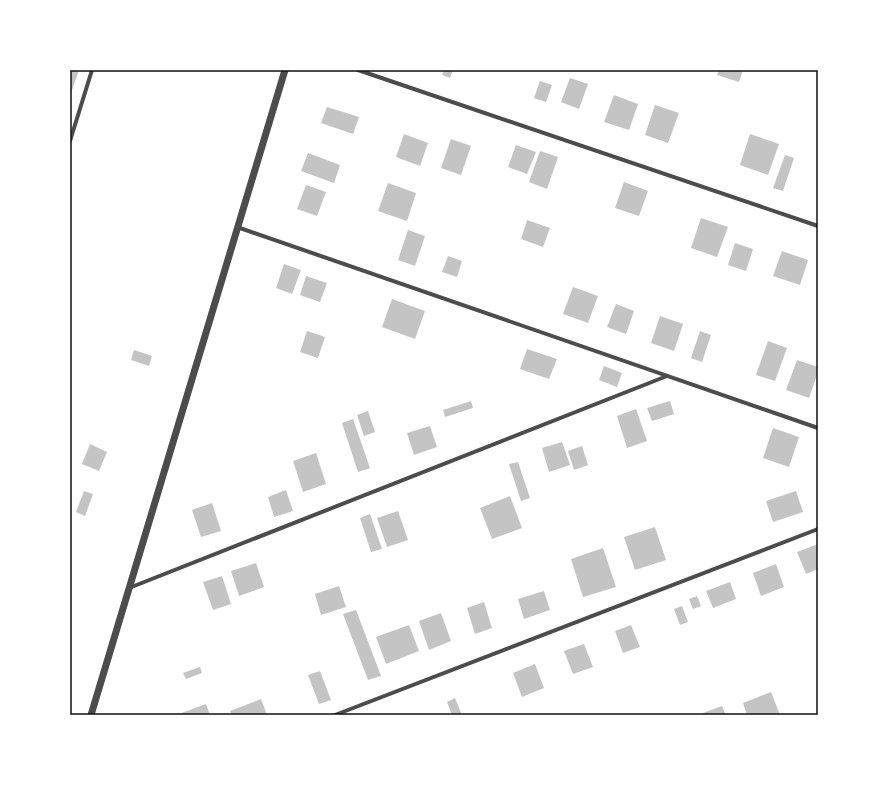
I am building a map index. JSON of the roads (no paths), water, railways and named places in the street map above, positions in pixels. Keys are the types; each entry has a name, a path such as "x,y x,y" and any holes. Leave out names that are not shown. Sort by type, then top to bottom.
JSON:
{"street":[{"path":"70,141 92,70"},
{"path":"91,715 285,70"},
{"path":"358,70 818,226"},
{"path":"237,227 818,428"},
{"path":"128,588 667,376"},
{"path":"335,715 818,529"}]}
